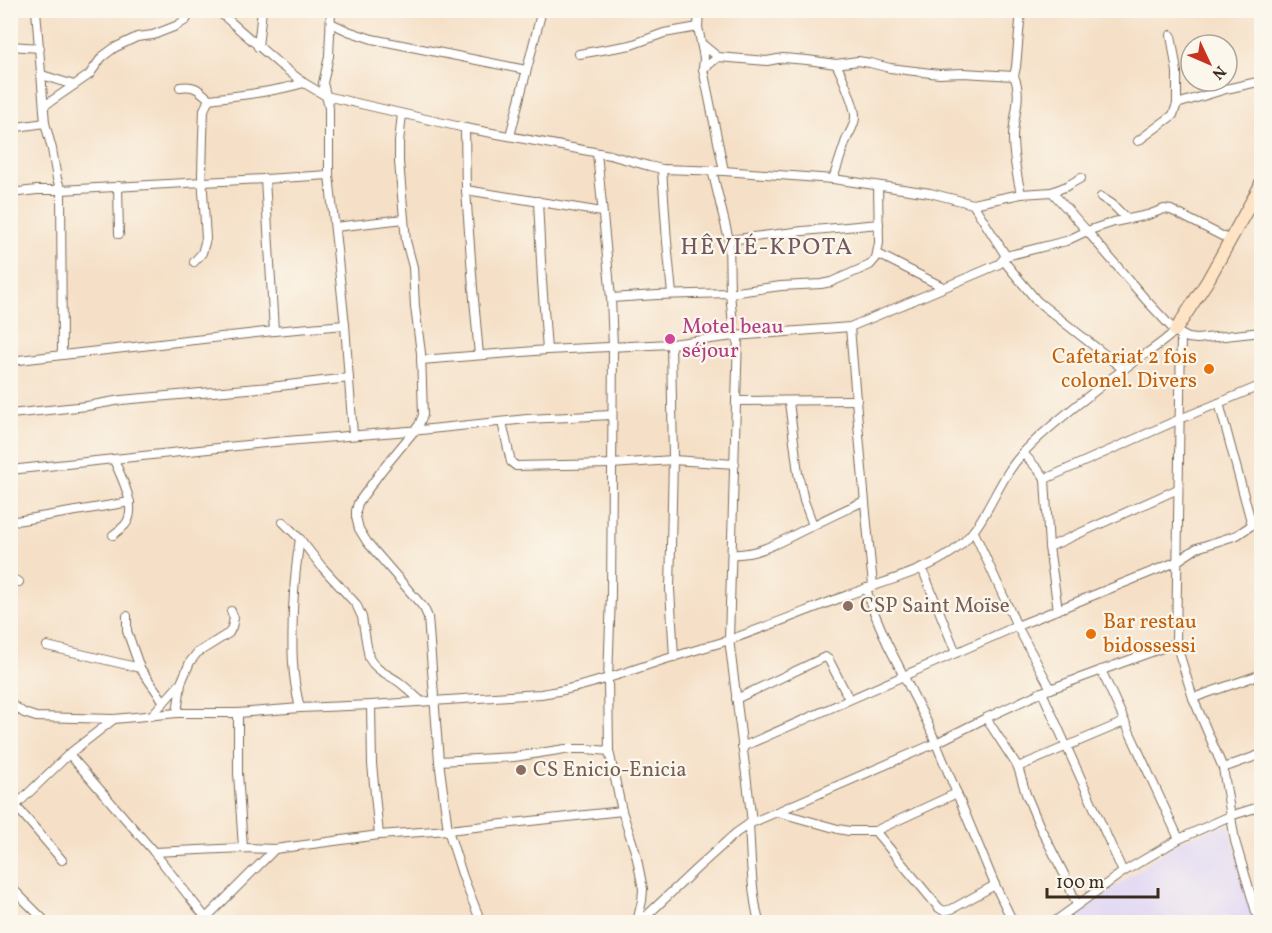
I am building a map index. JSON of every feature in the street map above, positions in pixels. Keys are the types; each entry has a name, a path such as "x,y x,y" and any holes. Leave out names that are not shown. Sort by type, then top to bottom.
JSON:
{"street":[{"path":"36,10 45,123 61,190 62,354"},
{"path":"44,106 89,75 102,57 114,48 137,37 153,35 176,26 186,20 191,10"},
{"path":"217,10 258,47 304,83 326,96 465,128 597,153 662,169 712,170 834,179 930,193 973,204 1021,194 1052,192 1081,178"},
{"path":"258,47 262,10"},
{"path":"331,10 329,56 323,83 329,108 329,175 345,325 353,435"},
{"path":"510,136 542,10"},
{"path":"699,10 698,27 704,58 703,69 724,171"},
{"path":"1021,10 1014,76 1018,92 1013,137 1021,194"},
{"path":"331,23 372,39 526,70"},
{"path":"579,54 631,45 664,33 698,27"},
{"path":"1138,141 1173,115 1177,104 1177,72 1171,35"},
{"path":"701,43 718,57 767,61 783,58 836,64 858,62 939,74 1014,76"},
{"path":"10,46 40,48"},
{"path":"703,69 718,57"},
{"path":"834,179 855,121 854,107 836,64"},
{"path":"42,75 74,85"},
{"path":"1177,104 1262,81"},
{"path":"180,87 195,87 209,99 259,93 304,83"},
{"path":"194,262 202,253 206,239 202,136 204,110 209,99"},
{"path":"402,114 399,151 406,241 413,267 423,415 415,431 358,503 356,517 359,529 372,548 426,612 448,830 480,919 471,922"},
{"path":"10,128 45,123"},
{"path":"465,128 466,190 479,355"},
{"path":"597,153 611,298 613,347 609,751 643,889 638,922"},
{"path":"662,169 672,294"},
{"path":"712,170 729,240 730,293 736,336 735,464 729,639 751,823 752,886 759,922"},
{"path":"10,193 329,175"},
{"path":"264,180 274,331"},
{"path":"10,703 24,713 36,717 114,719 177,713 238,713 541,694 608,679 729,639 922,568 951,553 974,532 983,520 1005,476 1023,453 1047,430 1123,369 1178,333 1261,185"},
{"path":"118,186 119,234"},
{"path":"611,298 730,293 827,283 870,265 878,254 878,186"},
{"path":"466,190 602,212"},
{"path":"1052,192 1146,300 1178,333 1197,339 1262,332"},
{"path":"1101,197 1127,219"},
{"path":"538,201 548,350"},
{"path":"973,204 1005,258 1037,301 1123,369"},
{"path":"421,360 548,350 671,344 736,336 850,327 983,271 1005,258 1066,242 1087,231 1114,222 1167,209 1230,240"},
{"path":"335,227 404,219"},
{"path":"729,240 879,224"},
{"path":"878,254 943,287"},
{"path":"10,361 345,325"},
{"path":"850,327 871,605 903,676 922,710 995,885 1013,922"},
{"path":"1178,333 1180,419 1176,643 1193,698 1223,768 1235,841 1259,922"},
{"path":"671,344 673,460 670,589 674,657"},
{"path":"10,414 121,400 349,378"},
{"path":"1045,479 1262,385"},
{"path":"736,401 857,400"},
{"path":"789,402 798,473 804,501 813,525"},
{"path":"1219,403 1252,525"},
{"path":"10,470 274,442 612,415"},
{"path":"502,422 510,462 516,466 673,460 735,464"},
{"path":"1023,453 1045,479 1049,547 1058,610"},
{"path":"113,535 126,524 131,510 114,460"},
{"path":"1049,547 1178,489"},
{"path":"732,554 747,553 779,542 864,501"},
{"path":"10,522 130,502"},
{"path":"283,522 356,604 362,617 369,658 372,663 422,702"},
{"path":"742,747 1017,626 1176,562 1197,548 1237,535 1252,525 1262,522"},
{"path":"974,532 1046,691 1123,872"},
{"path":"300,539 295,568 291,649 295,688 300,708"},
{"path":"922,568 956,653"},
{"path":"177,713 181,683 190,662 197,653 229,633 234,618 231,611"},
{"path":"127,616 127,631 140,668 164,702"},
{"path":"638,922 696,868 751,823 936,743 1046,691 1176,643"},
{"path":"47,646 140,668"},
{"path":"736,699 825,657 829,660 849,699"},
{"path":"1101,670 1179,840"},
{"path":"1193,698 1262,674"},
{"path":"151,716 181,683"},
{"path":"371,705 372,758 379,835"},
{"path":"238,713 238,773 243,848"},
{"path":"986,718 1018,767 1040,827 1077,905"},
{"path":"62,860 13,808 69,754 114,719"},
{"path":"1018,767 1124,722"},
{"path":"440,761 514,757 565,749 609,751"},
{"path":"69,754 154,852 205,921 275,849"},
{"path":"1223,768 1262,754"},
{"path":"777,812 838,829 875,831 957,793"},
{"path":"1054,922 1123,872 1179,840 1230,816 1262,806"},
{"path":"154,852 275,849 379,835 448,830 622,811"},
{"path":"875,831 939,908 944,911 952,909 995,885"},
{"path":"10,886 43,919"}],"shaded area":[{"path":"1228,823 1256,922 1067,922 1177,842"}],"place":[{"name":"Motel beau séjour","path":"670,339"},
{"name":"Cafetariat 2 fois colonel. Divers","path":"1209,369"},
{"name":"CSP Saint Moïse","path":"848,606"},
{"name":"Bar restau bidossessi","path":"1091,634"},
{"name":"CS Enicio-Enicia","path":"521,770"}],"district":[{"name":"HÊVIÉ-KPOTA","path":"767,248"}]}
